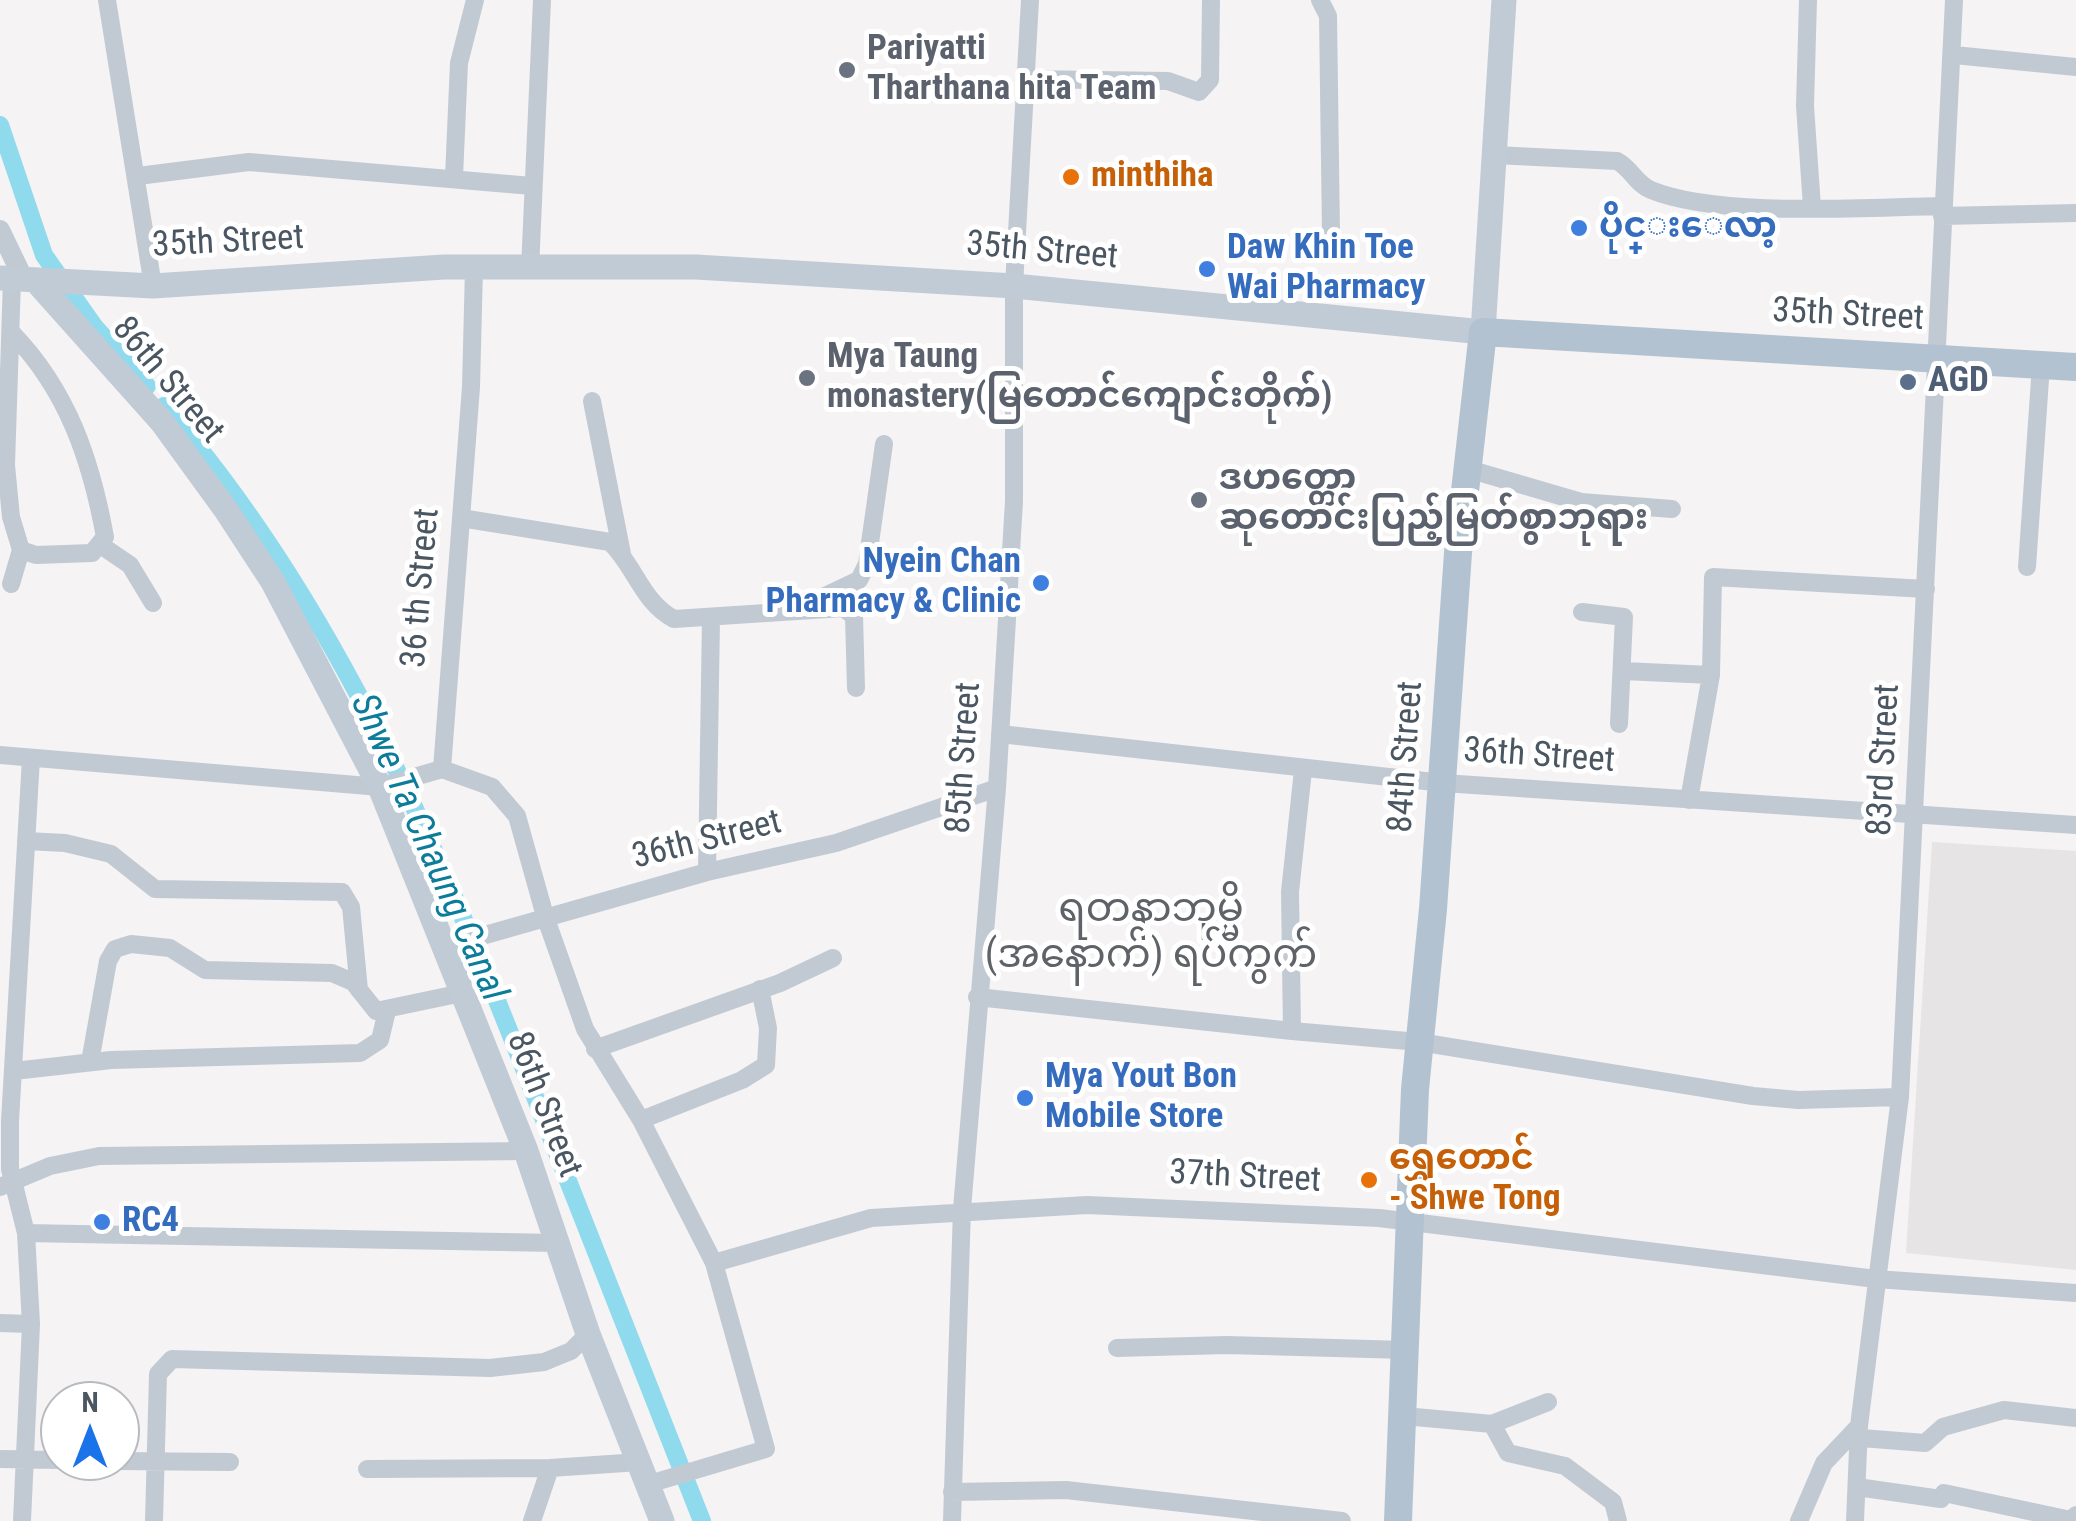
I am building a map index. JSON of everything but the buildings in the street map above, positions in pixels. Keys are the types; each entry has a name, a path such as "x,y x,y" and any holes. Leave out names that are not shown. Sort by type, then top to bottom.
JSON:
{"main road":[{"name":"84th Street","path":"1398,1521 1419,1042 1483,332 1504,0"},
{"name":"35th Street","path":"35,281 153,286 474,268 696,267 1014,286 1483,332 2076,366"},
{"name":"86th Street","path":"35,281 162,422 226,510 272,582 387,786 462,941 462,993 526,1150 588,1334 652,1475 662,1521"}],"street":[{"path":"106,0 138,176 153,286"},
{"path":"454,177 459,63 475,0"},
{"path":"530,269 542,0"},
{"name":"85th Street","path":"952,1521 962,1209 997,788 1014,501 1014,286 1030,0"},
{"path":"1024,79 1168,81 1199,92 1210,80 1211,0"},
{"path":"1320,0 1328,16 1330,234"},
{"path":"1808,0 1805,106 1812,207"},
{"name":"83rd Street","path":"1855,1521 1876,1278 1900,1097 1954,0"},
{"path":"1954,55 2076,68"},
{"path":"1495,155 1617,161 1637,182 1670,197 1812,207 2076,213"},
{"path":"138,176 249,162 326,172 454,177 532,186"},
{"path":"0,230 35,281 12,333 6,465 12,518 21,550 11,584"},
{"name":"36 th Street","path":"442,769 471,387 474,268"},
{"path":"12,333 42,366 81,440 95,481 104,537 102,546 92,553 63,556 21,550"},
{"path":"2028,567 2041,365"},
{"path":"592,401 622,554"},
{"path":"753,616 789,612 859,580 867,564 884,444"},
{"path":"1468,469 1580,502 1672,509"},
{"path":"461,518 593,536 610,542 660,612 674,619 843,608 854,616 856,688"},
{"path":"102,546 130,565 153,604"},
{"path":"1689,800 1712,675 1713,578 1926,590"},
{"path":"1582,612 1624,617 1619,724"},
{"path":"707,872 711,619"},
{"path":"1624,671 1712,675"},
{"name":"36th Street","path":"1000,734 1444,783 2076,825"},
{"path":"0,754 387,786 442,769 468,775 492,788 517,816 545,916 595,1049 641,1120 714,1263 766,1449 691,1473 652,1475 550,1468 367,1469"},
{"path":"22,1521 31,1324 26,1233 6,1186 30,758"},
{"path":"1292,1031 1290,892 1303,770"},
{"name":"36th Street","path":"462,941 707,872 836,843 997,788"},
{"path":"26,841 65,843 111,854 155,889 342,892 351,907 359,990"},
{"path":"90,1062 108,962 122,946 170,948 201,969 344,976 372,1010 387,1011 462,993"},
{"path":"0,955 20,955"},
{"path":"595,1049 760,990 833,958"},
{"path":"641,1120 742,1080 766,1065 769,1041 760,990"},
{"path":"977,997 1419,1042 1754,1096 1798,1100 1900,1097"},
{"path":"14,1070 90,1062 360,1053 380,1040 387,1011"},
{"path":"6,1186 50,1166 98,1156 526,1150"},
{"name":"37th Street","path":"714,1263 871,1218 962,1209 1133,1206 1412,1222 1876,1278 2076,1293"},
{"path":"26,1233 556,1244"},
{"path":"0,1323 31,1324"},
{"path":"154,1521 158,1374 172,1360 490,1368 544,1362 572,1351 588,1334"},
{"path":"1117,1348 1227,1345 1406,1350"},
{"path":"1404,1416 1492,1424 1548,1402"},
{"path":"1799,1521 1824,1463 1860,1432 1930,1442 1943,1427 2004,1410 2076,1418"},
{"path":"1492,1424 1508,1453 1565,1466 1613,1502 1618,1521"},
{"path":"0,1459 40,1459"},
{"path":"140,1462 230,1462"},
{"path":"532,1521 550,1468"},
{"path":"1857,1487 1942,1499 1944,1493 2071,1520 2076,1514"},
{"path":"952,1492 1066,1490 1342,1521"}],"shaded area":[{"path":"1932,842 2076,851 2076,1270 1906,1253"}],"waterway":[{"name":"Shwe Ta Chaung Canal","path":"0,125 44,255 94,326 147,386"},
{"name":"Shwe Ta Chaung Canal","path":"164,406 227,484 284,567 382,740 464,921 702,1521"}],"place":[{"name":"Pariyatti Tharthana hita Team","path":"847,70"},
{"name":"minthiha","path":"1071,177"},
{"name":"ပိုင္းေလာ့","path":"1579,228"},
{"name":"Daw Khin Toe Wai Pharmacy","path":"1207,269"},
{"name":"Mya Taung monastery(မြတောင်ကျောင်းတိုက်)","path":"807,378"},
{"name":"AGD","path":"1908,382"},
{"name":"ဒဟတ္တော ဆုတောင်းပြည့်မြတ်စွာဘုရား","path":"1199,500"},
{"name":"Nyein Chan Pharmacy & Clinic","path":"1041,583"},
{"name":"Mya Yout Bon Mobile Store","path":"1025,1098"},
{"name":"ရွှေတောင် - Shwe Tong","path":"1369,1180"},
{"name":"RC4","path":"102,1222"}],"district":[{"name":"ရတနာဘုမ္မိ (အနောက်) ရပ်ကွက်","path":"1151,934"}]}
